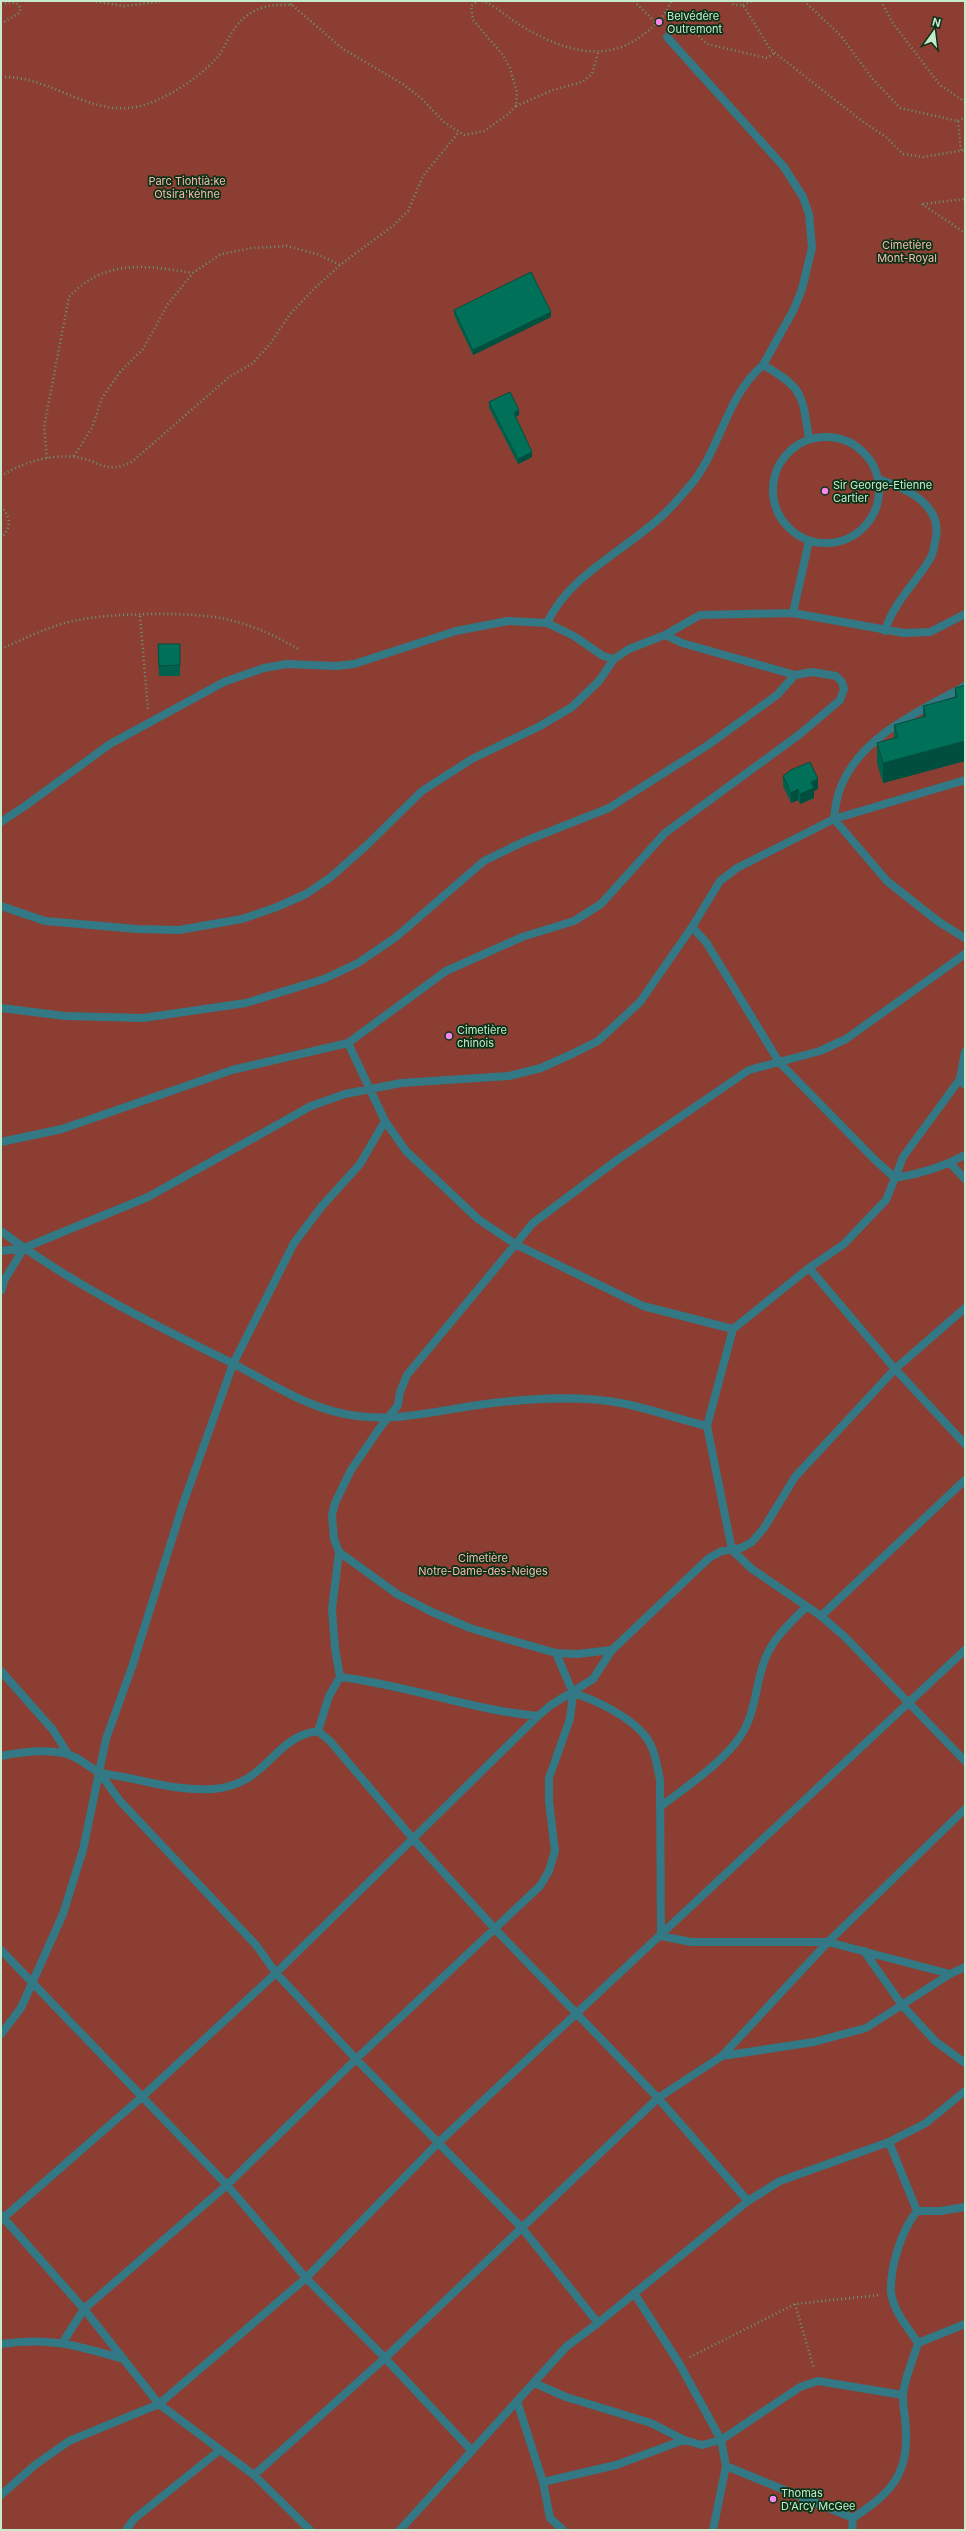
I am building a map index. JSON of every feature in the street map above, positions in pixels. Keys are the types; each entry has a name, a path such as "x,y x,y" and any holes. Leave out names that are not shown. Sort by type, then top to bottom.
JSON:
{"lane":[{"path":"547,623 555,606 610,554 663,515 689,488 708,459 737,394 750,376 763,365 794,309 804,282 812,248 809,214 803,197 784,167 667,37"},
{"path":"763,365 795,386 803,403 809,439"},
{"path":"827,437 844,440 860,449 872,463 878,479 879,495 875,511 867,524 855,535 841,542 825,543 809,541 794,533 783,522 775,507 772,490 775,474 782,459 794,447 809,439 827,437"},
{"path":"878,479 902,487 924,501 935,519 936,536 931,558 890,616 885,632"},
{"path":"793,613 809,541"},
{"path":"1,906 45,921 129,928 179,930 242,919 277,907 306,894 330,877 422,791 472,759 540,726 572,707 599,681 614,659 629,649 665,635 700,615 793,613 885,632 930,632 965,614"},
{"path":"1,822 110,744 224,682 242,674 287,664 354,664 480,625 508,621 547,623 574,636 603,656 614,659"},
{"path":"1,1142 62,1129 232,1070 348,1043 446,971 522,937 574,921 601,904 665,833 800,734 840,700 844,689 842,682 836,676 812,672 795,675 682,643 665,635"},
{"path":"1,1008 65,1016 143,1018 246,1003 324,979 358,963 396,937 484,861 523,842 609,808 721,736 777,694 795,675"},
{"path":"834,819 842,783 856,761 879,737 965,686"},
{"path":"1,1251 24,1248 148,1197 311,1106 345,1094 402,1083 509,1076 541,1068 591,1045 622,1022 640,1002 692,927 720,882 737,868 834,819 965,780"},
{"path":"834,819 887,881 939,922 965,938"},
{"path":"692,927 706,942 779,1062 874,1160 895,1178"},
{"path":"318,1731 329,1696 340,1677 335,1648 332,1609 339,1552 334,1539 332,1515 335,1503 351,1470 379,1429 392,1416 398,1405 400,1392 407,1375 515,1244 533,1223 630,1151 749,1070 820,1051 846,1039 965,954"},
{"path":"348,1043 384,1121 406,1151 478,1220 515,1244 643,1306 733,1329"},
{"path":"965,1052 962,1082 903,1157 886,1200 844,1244 809,1268 733,1329 706,1426 732,1550 752,1568 821,1616 909,1702 965,1761"},
{"path":"1,2034 21,2008 34,1982 65,1907 83,1850 106,1739 132,1667 183,1504 233,1364 294,1243 322,1206 360,1164 384,1121"},
{"path":"895,1178 916,1174 950,1163 965,1155"},
{"path":"950,1163 965,1179"},
{"path":"1,1231 24,1248 143,1318 233,1364 294,1398 327,1410 358,1416 392,1416 426,1413 492,1403 581,1399 624,1404 706,1426"},
{"path":"1,1291 5,1279 24,1248"},
{"path":"809,1268 895,1369 965,1444"},
{"path":"310,2530 254,2475 159,2404 120,2358 84,2309 2,2218 143,2096 276,1973 414,1840 538,1716 551,1705 573,1693 593,1679 612,1650 709,1558 722,1551 741,1548 752,1542 764,1528 795,1477 895,1369 965,1308"},
{"path":"821,1616 965,1480"},
{"path":"339,1552 397,1594 432,1612 470,1628 556,1653 577,1654 612,1650"},
{"path":"660,1807 721,1758 740,1736 754,1707 763,1664 773,1643 806,1607"},
{"path":"1,2495 35,2465 69,2441 159,2404 306,2278 439,2142 578,2014 965,1650"},
{"path":"63,2342 84,2309 227,2185 356,2059 496,1930 540,1886 549,1871 555,1851 548,1801 549,1778 570,1718 573,1693 556,1653"},
{"path":"1,1671 53,1730 68,1754"},
{"path":"340,1677 379,1682 475,1706 538,1716"},
{"path":"573,1693 595,1699 616,1712 646,1737 656,1759 660,1780 661,1936"},
{"path":"1,1756 38,1752 68,1754 99,1772 185,1790 237,1785 259,1772 291,1740 303,1733 318,1731 330,1741 414,1840 496,1930 658,2098 748,2201"},
{"path":"99,1772 120,1801 256,1945 276,1973 356,2059 522,2228 598,2323"},
{"path":"254,2475 385,2358 658,2098 722,2056 828,1942 965,1809"},
{"path":"661,1936 692,1942 828,1942 950,1974"},
{"path":"1,1950 34,1982 227,2185 306,2278 385,2358 472,2451"},
{"path":"864,1952 902,2005 935,2041 965,2063"},
{"path":"722,2056 814,2042 866,2028 950,1974 965,1967"},
{"path":"400,2530 566,2347 598,2323 748,2201 780,2181 889,2142 926,2122 965,2091"},
{"path":"889,2142 917,2211"},
{"path":"917,2211 940,2211 965,2207"},
{"path":"853,2518 881,2499 898,2475 904,2458 906,2434 903,2394 918,2343 899,2314 891,2293 894,2271 902,2239 909,2221 917,2211"},
{"path":"634,2293 679,2363 721,2440 726,2466 713,2530"},
{"path":"918,2343 965,2324"},
{"path":"1,2344 27,2340 63,2342 120,2358"},
{"path":"534,2383 566,2397 651,2423 684,2440 702,2445 721,2440 800,2387 818,2381 903,2394"},
{"path":"518,2401 543,2482 550,2518 562,2530"},
{"path":"543,2482 616,2465 684,2440"},
{"path":"126,2530 134,2519 220,2450"},
{"path":"726,2466 853,2518"},
{"path":"852,2530 853,2518"}],"path":[{"path":"92,1 124,6 166,1"},
{"path":"288,1 343,49 403,84 458,133 464,135 484,132 507,115 516,106 553,90 582,82 592,74 598,53"},
{"path":"478,1 471,6 474,20 503,55 510,68 517,93 516,106"},
{"path":"482,1 548,40 574,50 598,53 630,44 667,12 671,1"},
{"path":"634,1 656,23"},
{"path":"730,1 734,5 743,5 752,1"},
{"path":"804,1 841,36 872,78 900,108 958,121 965,117"},
{"path":"881,1 892,22 940,85 965,102"},
{"path":"1,4 11,2 18,4 21,9 19,13 1,24"},
{"path":"1,77 16,77 33,81 96,106 131,109 173,93 196,76 218,57 244,17 260,6 281,4 292,5"},
{"path":"743,5 774,53 862,121 886,137 903,154 923,157 965,150"},
{"path":"667,12 682,20 707,44 767,58 774,53"},
{"path":"958,121 960,150"},
{"path":"1,476 17,466 47,458 74,456 109,468 120,468 133,461 229,377 253,362 270,344 290,314 340,265 394,225 408,211 423,176 458,133"},
{"path":"965,200 922,204 965,233"},
{"path":"74,456 92,428 102,398 120,372 143,349 168,304 193,273 221,254 252,248 287,246 317,254 340,265"},
{"path":"47,458 44,426 69,297 83,283 115,269 150,266 193,273"},
{"path":"1,506 10,518 10,527 1,539"},
{"path":"1,649 33,634 78,620 140,616 207,616 230,620 276,636 301,651 308,665"},
{"path":"140,616 150,722"},
{"path":"679,2363 795,2304 852,2299 891,2293"},
{"path":"795,2304 818,2381"}],"green space":[{"name":"Cimetière Notre-Dame-des-Neiges","path":"1,1 965,1 965,2530 1,2530"}],"building":[{"path":"531,272 551,312 473,350 454,310"},
{"path":"510,392 519,410 514,413 532,452 518,459 489,402"},
{"path":"158,644 180,644 180,665 159,666"},
{"path":"965,685 965,741 883,763 877,743 898,737 894,725 926,716 923,706 957,697 955,688"},
{"path":"810,762 818,779 811,782 814,788 800,794 798,789 791,793 783,776 791,770"}],"place":[{"name":"Belvédère Outremont","path":"659,22"},
{"name":"Sir George-Etienne Cartier","path":"825,491"},
{"name":"Cimetière chinois","path":"449,1036"},
{"name":"Thomas D'Arcy McGee","path":"773,2499"}],"park label":[{"name":"Parc Tiohtià:ke Otsira'kéhne","path":"187,187"},
{"name":"Cimetière Mont-Royal","path":"907,251"}]}
